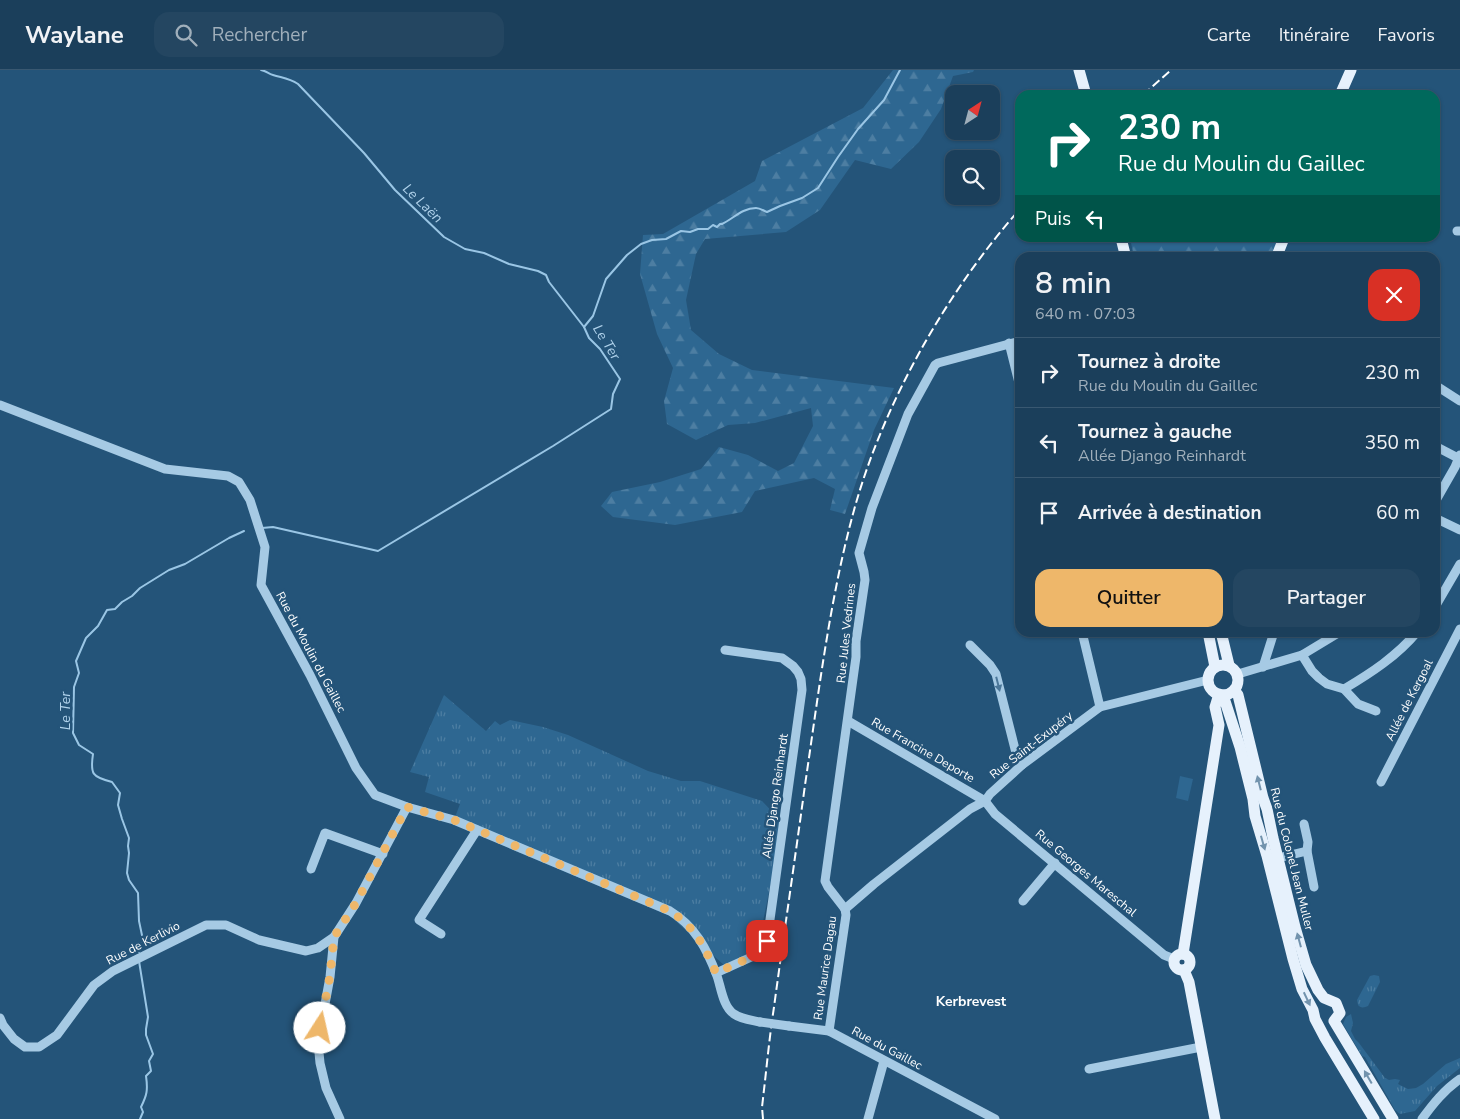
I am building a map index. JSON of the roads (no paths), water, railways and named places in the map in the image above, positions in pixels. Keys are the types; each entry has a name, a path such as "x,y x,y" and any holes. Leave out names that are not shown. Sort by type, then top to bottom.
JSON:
{"main road":[{"path":"1079,70 1085,90"},
{"path":"1342,90 1351,70"},
{"path":"1209,637 1215,667"},
{"path":"1222,637 1229,665"},
{"path":"1215,1119 1189,982 1184,970 1189,967 1190,962 1188,957 1179,956 1219,726 1216,707 1225,693 1238,683 1238,674 1233,668 1222,664 1210,672 1208,680 1211,689 1225,693"},
{"name":"Rue du Colonel Jean Muller","path":"1374,1119 1317,1022 1302,988 1255,816 1253,799 1225,693 1238,696 1306,965 1324,998 1333,1001 1339,1008 1340,1013 1334,1021 1393,1119"},
{"path":"1317,1022 1327,1024 1334,1021"}],"street":[{"path":"1015,342 1009,344 1015,367"},
{"name":"Rue Jules Vedrines","path":"845,909 825,881 848,721 856,657 856,641 865,580 859,553 872,508 908,414 934,366 938,362 1009,344"},
{"path":"1440,388 1460,401"},
{"name":"Rue du Moulin du Gaillec","path":"0,405 165,469 228,476 240,482 250,500 265,547 261,585 310,675 356,768 375,794 407,807 454,820 670,911 696,933 705,948 729,1010 748,1020 760,1022"},
{"path":"1440,448 1459,456 1457,470 1440,495"},
{"path":"1440,520 1460,530"},
{"path":"1440,598 1460,564"},
{"name":"Allée de Kergoal","path":"1381,782 1460,629"},
{"path":"1083,637 1100,707"},
{"path":"1263,667 1272,637"},
{"path":"1238,674 1302,655 1332,637"},
{"path":"1344,689 1394,656 1412,637"},
{"path":"970,645 990,665 996,674 1017,756 1022,765"},
{"name":"Allée Django Reinhardt","path":"716,973 758,954 767,941 802,690 798,672 782,658 725,650"},
{"path":"1302,655 1319,678 1327,684 1344,689 1358,704 1376,711"},
{"name":"Rue Saint-Exupéry","path":"845,909 970,809 985,800 1022,765 1100,707 1208,680"},
{"name":"Rue Francine Deporte","path":"848,721 985,800"},
{"name":"Rue Georges Mareschal","path":"985,800 996,814 1164,955 1179,956"},
{"path":"340,1119 326,1088 320,1063 318,1042 330,976 334,937 356,903 407,807"},
{"path":"1304,824 1314,886"},
{"path":"441,934 418,920 477,830"},
{"path":"311,869 325,833 383,854"},
{"path":"1278,858 1307,851"},
{"path":"1023,901 1055,863"},
{"name":"Rue Maurice Dagau","path":"829,1031 846,915 845,909"},
{"name":"Rue de Kerlivio","path":"0,1018 2,1025 14,1039 25,1047 39,1047 57,1035 94,985 113,971 206,925 226,925 259,940 306,951 318,948 334,937"},
{"name":"Rue du Gaillec","path":"760,1022 829,1031 995,1119"},
{"path":"1089,1070 1201,1047"},
{"path":"868,1119 884,1061"},
{"path":"1422,1119 1435,1102 1460,1080"}],"waterway":[{"name":"Le Ter","path":"261,70 298,84 364,153 395,190 444,237 465,249 484,253 509,264 538,271 546,275 549,282 584,327 589,338 600,349 620,379 613,394 611,409 378,551 273,527 262,528"},
{"name":"Le Ter","path":"584,327 593,316 606,279 627,255 641,244 652,240 666,239 681,231 690,232 698,229 708,229 713,225 717,227 751,208 767,212 802,198 818,188 858,129 884,100 900,70"},
{"name":"Le Ter","path":"139,952 143,940 139,921 138,893 129,880 127,873 129,838 118,805 120,793 112,782 94,774 92,770 93,754 79,745 73,733 74,687 79,673 76,661 86,638 98,626 107,610 115,609 140,588 169,570 185,564 244,531"},
{"name":"Le Ter","path":"139,961 148,1017 146,1035 153,1054 149,1061 151,1071 146,1076 147,1085 145,1099 141,1107 143,1112 140,1119"}],"railway":[{"path":"1149,90 1171,70"},
{"path":"763,1119 762,1107 771,1032 820,679 839,573 856,503 884,425 922,347 968,274 1015,215"}],"district":[{"name":"Kerbrevest","path":"971,1001"}],"water label":[{"name":"Le Laën","path":"423,203"}]}
